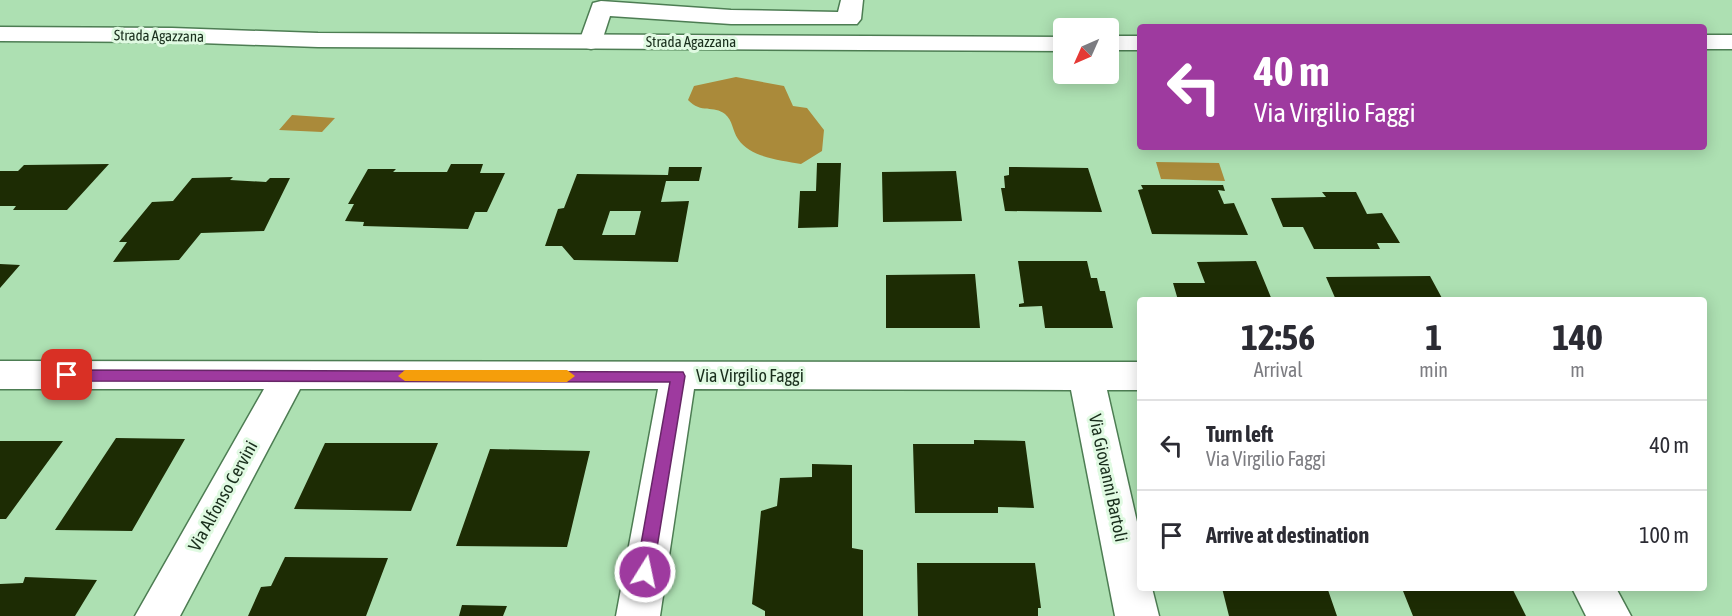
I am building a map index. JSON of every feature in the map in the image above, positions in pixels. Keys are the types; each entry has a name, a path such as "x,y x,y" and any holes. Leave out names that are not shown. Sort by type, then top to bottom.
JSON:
{"street":[{"path":"591,42 601,8 731,17 849,19 852,0"},
{"name":"Strada Agazzana","path":"0,34 172,35 318,40"},
{"name":"Strada Agazzana","path":"0,46 318,40 1053,44"},
{"path":"1707,42 1732,42"},
{"path":"1119,44 1137,43"},
{"name":"Via Virgilio Faggi","path":"0,375 1137,376"},
{"name":"Via Alfonso Cervini","path":"157,616 289,376"},
{"path":"638,616 678,376"},
{"name":"Via Giovanni Bartoli","path":"1086,376 1137,616"},
{"path":"1595,591 1609,616"}],"shaded area":[{"path":"736,77 784,86 793,106 807,108 824,130 822,151 801,164 758,154 738,139 725,114 721,111 698,107 688,100 694,86"},
{"path":"292,115 335,118 322,132 279,130"},
{"path":"1156,162 1219,163 1225,181 1161,179"}],"building":[{"path":"817,163 841,163 838,227 798,228 800,191 816,191"},
{"path":"109,164 67,210 13,210 16,206 0,206 0,171 18,171 24,165"},
{"path":"451,164 483,164 480,173 505,173 487,212 475,212 468,229 363,226 364,222 345,221 354,204 348,204 368,169 396,169 393,172 447,172"},
{"path":"669,167 702,167 699,181 666,181 661,202 689,201 678,262 574,260 562,246 545,246 558,209 564,208 577,174 668,175","holes":["610,211 641,211 635,235 602,235"]},
{"path":"1009,167 1088,168 1102,212 1005,211 1001,188 1005,188 1004,176 1009,175"},
{"path":"956,171 962,221 883,222 882,172"},
{"path":"233,177 230,180 266,182 270,178 290,178 264,231 201,233 179,260 113,262 127,242 119,242 152,202 173,201 192,178"},
{"path":"1141,185 1223,185 1225,191 1218,190 1224,204 1234,203 1248,235 1152,234 1138,190 1143,189"},
{"path":"1322,192 1356,192 1367,214 1382,213 1400,243 1377,243 1380,249 1314,249 1303,227 1283,227 1271,198 1326,197"},
{"path":"1018,261 1087,261 1091,278 1097,278 1100,291 1105,291 1113,328 1045,328 1042,306 1019,307 1019,304 1024,303"},
{"path":"1256,261 1271,297 1177,297 1173,283 1205,283 1197,262"},
{"path":"0,264 20,265 0,288"},
{"path":"975,274 980,328 886,328 886,275"},
{"path":"1430,276 1441,297 1335,297 1326,277"},
{"path":"116,438 185,439 132,531 55,530"},
{"path":"974,440 1025,441 1034,508 998,507 998,513 915,513 913,444 974,444"},
{"path":"0,441 63,441 6,519 0,519"},
{"path":"325,443 438,443 411,511 294,509"},
{"path":"490,449 590,451 567,547 456,546"},
{"path":"812,464 852,465 852,548 863,550 863,616 765,616 765,611 752,604 761,511 777,506 780,478 812,477"},
{"path":"285,557 388,558 366,616 248,616 261,587 271,586"},
{"path":"917,563 1035,563 1041,608 1038,608 1038,616 918,616"},
{"path":"25,577 97,580 75,616 0,616 0,584 23,583"},
{"path":"1223,591 1328,591 1337,616 1229,616"},
{"path":"1403,591 1514,591 1526,616 1413,616"},
{"path":"462,605 507,606 503,616 459,616"}],"slow traffic":[{"path":"405,376 567,376"}],"route":[{"path":"67,375 678,376 645,572"}]}
